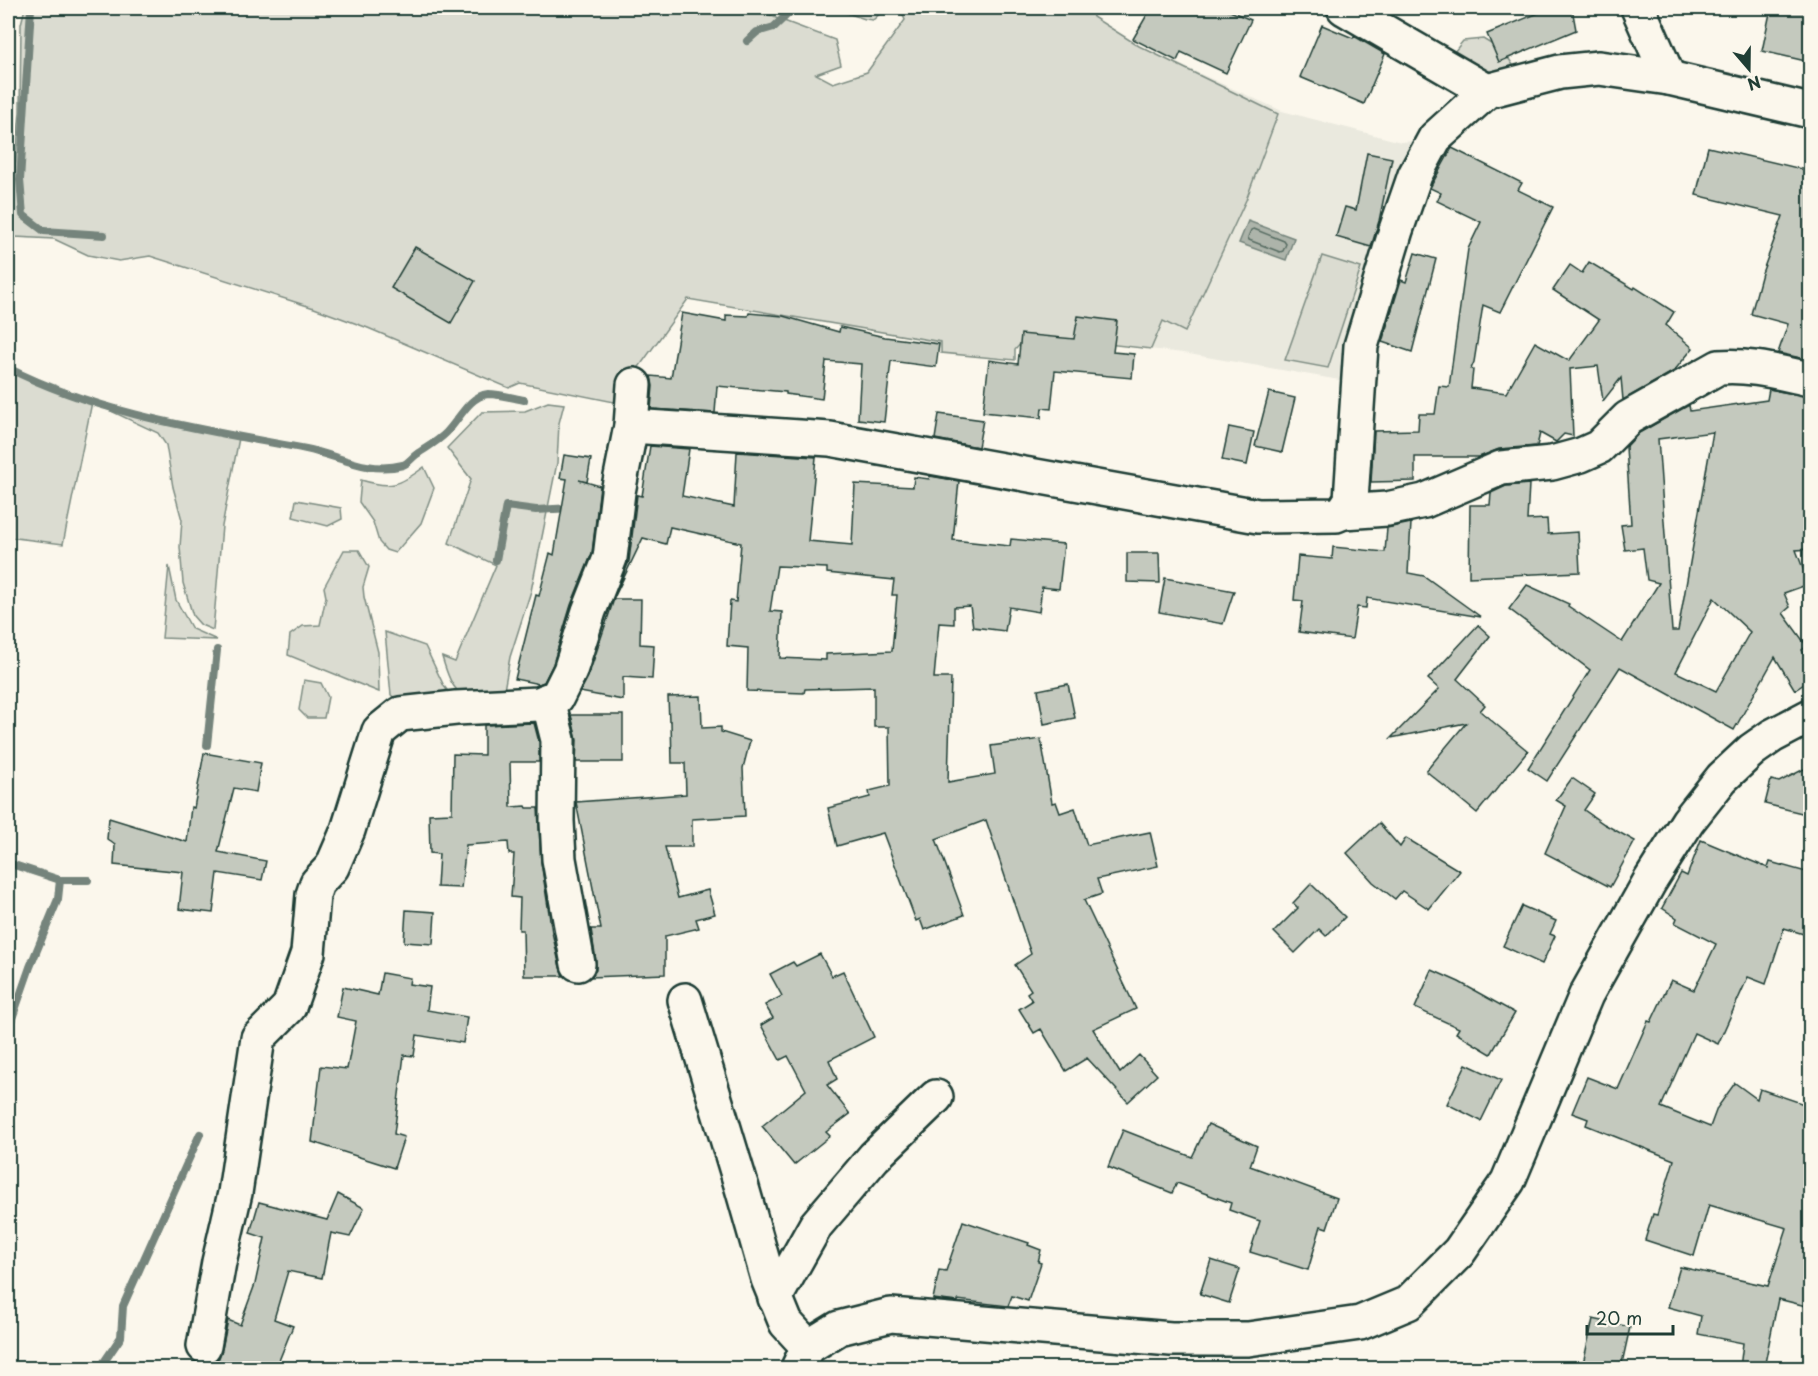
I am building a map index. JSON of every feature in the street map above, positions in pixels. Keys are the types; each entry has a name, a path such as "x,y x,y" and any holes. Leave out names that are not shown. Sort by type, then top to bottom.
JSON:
{"street":[{"path":"1344,8 1488,91"},
{"path":"1638,8 1669,78"},
{"path":"1343,512 1351,500 1361,346 1395,230 1415,176 1435,138 1488,91 1560,72 1599,68 1669,78 1810,111"},
{"path":"631,426 830,439 1258,516 1329,516 1343,512 1387,510 1424,501 1501,468 1552,463 1581,455 1599,447 1628,418 1719,367 1730,366 1771,371 1810,379"},
{"path":"204,1346 219,1262 235,1193 258,1038 289,1007 308,953 313,895 317,883 332,867 348,830 379,731 400,714 456,708 539,704 557,697 570,671 589,611 610,558 618,492 631,426 634,385"},
{"path":"548,700 558,740 559,859 578,963"},
{"path":"685,1000 768,1279 803,1358 839,1328 891,1315 1171,1339 1248,1339 1360,1323 1408,1303 1459,1252 1508,1181 1586,995 1650,881 1688,821 1722,778 1752,750 1772,736 1810,716"},
{"path":"775,1298 816,1225 874,1157 936,1097"}],"shaded area":[{"path":"8,8 14,8 12,17 11,160 8,172"},
{"path":"25,8 757,8 776,18 835,40 841,65 816,74 833,83 867,72 905,20 900,8 1091,8 1093,17 1139,46 1278,114 1246,200 1185,332 1163,321 1151,349 1028,335 1015,350 1015,360 941,353 941,342 688,299 614,402 520,383 509,388 368,328 314,308 150,256 119,261 88,255 54,239 15,237 8,229 8,213 14,180 20,112 21,24"},
{"path":"832,8 886,8 873,20"},
{"path":"914,8 1078,8 1139,46 1282,111 1401,142 1415,141 1351,382 1183,353 1016,333 1015,360 944,342 719,305 851,94"},
{"path":"1483,39 1505,55 1514,66 1524,92 1512,102 1494,94 1479,82 1454,52 1463,41"},
{"path":"1322,256 1361,268 1328,368 1285,360"},
{"path":"8,368 64,392 93,401 239,438 222,526 213,630 201,625 193,616 183,583 180,547 182,520 173,487 166,445 158,433 92,402 63,544 8,537"},
{"path":"548,402 564,404 559,423 557,463 531,591 510,657 502,701 468,696 461,693 451,681 442,657 455,662 496,565 449,543 471,479 447,448 482,412 525,411"},
{"path":"424,467 434,488 421,523 395,553 386,550 379,542 373,522 359,502 361,480 394,484"},
{"path":"296,500 341,508 342,519 328,526 293,517"},
{"path":"344,550 359,550 369,567 363,587 378,652 379,692 288,655 290,635 303,626 320,625 326,597 324,587"},
{"path":"169,566 176,600 192,629 217,640 162,638"},
{"path":"385,632 425,646 444,686 453,698 399,702 391,695"},
{"path":"304,680 321,683 328,697 324,718 307,718 299,710"}],"water":[{"path":"1248,221 1294,238 1286,260 1239,243"}],"building":[{"path":"1151,8 1223,8 1251,20 1226,73 1181,52 1177,61 1133,39"},
{"path":"1551,8 1572,8 1576,30 1499,62 1487,34"},
{"path":"1771,8 1810,8 1810,62 1762,51"},
{"path":"1322,25 1353,38 1354,36 1385,54 1364,104 1300,77"},
{"path":"1708,147 1810,171 1810,360 1778,353 1788,324 1751,314 1762,273 1783,216 1696,195"},
{"path":"1452,148 1522,183 1518,190 1553,207 1500,312 1483,305 1471,369 1473,370 1471,388 1506,393 1535,342 1569,361 1599,320 1553,290 1570,265 1582,273 1589,262 1674,312 1666,325 1693,348 1674,371 1623,400 1621,378 1603,401 1598,366 1570,369 1573,436 1564,434 1556,442 1540,433 1537,446 1499,449 1479,457 1415,457 1415,481 1371,482 1374,431 1418,430 1419,414 1435,414 1439,386 1449,387 1468,249 1481,222 1437,201 1441,193 1430,188"},
{"path":"1367,153 1392,158 1379,221 1371,247 1336,237 1345,207 1356,210"},
{"path":"415,247 475,281 451,323 391,288"},
{"path":"1415,253 1436,259 1412,352 1382,342 1401,280 1406,282"},
{"path":"682,313 726,321 726,315 748,316 749,313 783,316 839,332 840,327 885,337 939,344 936,367 891,361 884,422 858,419 861,364 826,361 822,399 786,394 786,392 717,386 715,413 651,409 653,386 651,376 671,378"},
{"path":"1078,316 1117,321 1113,352 1134,354 1132,378 1055,371 1051,409 1042,408 1041,418 983,412 989,360 1018,364 1021,334 1074,339"},
{"path":"1769,389 1810,397 1810,549 1796,550 1809,584 1784,593 1790,607 1783,613 1807,646 1802,650 1810,664 1810,680 1795,690 1775,657 1734,730 1620,667 1547,781 1528,768 1590,670 1509,609 1527,585 1569,604 1568,606 1622,642 1659,583 1647,580 1643,548 1625,550 1621,525 1631,524 1626,447 1639,433 1689,405 1690,411 1767,400","holes":["1713,432 1678,631 1672,631 1658,439","1714,598 1750,632 1716,691 1676,672"]},
{"path":"1269,392 1295,398 1282,452 1255,446"},
{"path":"939,414 983,420 978,447 935,439"},
{"path":"1229,427 1254,432 1247,465 1222,460"},
{"path":"650,446 689,449 682,496 734,507 737,452 816,457 808,541 852,545 855,484 913,487 914,477 929,479 930,476 959,481 953,540 1010,546 1011,539 1064,544 1059,589 1042,587 1039,612 1009,607 1005,631 973,627 970,606 954,607 954,624 939,623 934,678 951,678 948,782 995,774 991,746 1041,739 1052,803 1056,802 1060,813 1075,808 1087,845 1150,832 1158,866 1097,879 1102,894 1084,900 1136,1009 1093,1029 1120,1073 1139,1055 1157,1075 1128,1102 1087,1058 1066,1071 1041,1029 1034,1033 1019,1009 1032,1001 1027,993 1031,990 1015,965 1031,954 986,820 936,839 964,915 924,930 920,919 916,921 883,833 837,846 828,808 870,797 869,791 890,786 889,727 874,727 874,687 805,689 804,693 747,691 748,648 727,646 730,601 736,602 741,543 670,527 666,544 643,538 615,596 629,561 637,495 642,496","holes":["777,566 827,568 827,573 894,580 892,595 897,595 892,651 826,654 826,660 780,658 782,612 770,611"]},
{"path":"564,455 591,459 587,482 579,480 600,486 592,553 571,605 553,664 544,682 539,684 515,679 536,595 539,596 550,553 554,555 567,479 560,478"},
{"path":"1529,484 1527,520 1547,519 1548,534 1578,532 1580,572 1469,577 1470,505 1490,505 1491,493 1506,486"},
{"path":"1411,523 1408,573 1424,576 1481,617 1367,598 1366,608 1357,607 1352,639 1299,632 1303,601 1294,600 1298,556 1332,559 1333,547 1385,552 1387,528"},
{"path":"1127,553 1159,553 1160,583 1127,582"},
{"path":"1165,578 1234,591 1223,624 1159,612"},
{"path":"614,599 641,599 640,644 654,645 652,679 623,677 623,700 580,692 588,677"},
{"path":"1478,625 1490,636 1457,679 1485,705 1480,711 1528,751 1477,813 1426,771 1466,723 1391,738 1439,689 1428,679"},
{"path":"1068,684 1075,718 1044,724 1038,690"},
{"path":"701,696 702,728 721,727 721,732 750,741 743,768 745,816 692,819 692,847 665,847 678,898 708,890 715,914 696,919 699,928 665,936 665,974 591,977 596,970 596,961 591,929 601,929 576,802 686,794 685,763 672,763 668,697"},
{"path":"571,715 623,715 623,762 576,762 577,740"},
{"path":"534,723 539,742 539,762 510,762 511,807 538,808 541,862 552,932 563,976 524,976 523,930 519,930 520,898 511,897 514,854 509,854 508,842 466,845 461,888 437,887 439,854 430,853 429,814 452,813 453,754 484,755 484,725"},
{"path":"204,753 261,763 256,792 234,788 218,852 266,861 262,880 218,873 213,913 179,909 183,872 114,865 115,845 107,839 109,818 187,842 191,807 194,808"},
{"path":"1810,766 1810,815 1765,804 1771,780 1779,782"},
{"path":"1572,778 1595,794 1584,810 1635,841 1610,887 1545,853 1566,806 1556,800"},
{"path":"1379,823 1400,847 1406,838 1460,871 1429,909 1402,891 1395,899 1373,882 1347,853"},
{"path":"1701,840 1768,868 1770,862 1810,873 1810,936 1784,928 1766,984 1748,977 1718,1044 1694,1033 1661,1107 1710,1127 1717,1108 1735,1083 1757,1099 1760,1089 1810,1106 1810,1144 1803,1168 1810,1170 1810,1307 1778,1299 1764,1368 1740,1368 1743,1343 1698,1334 1701,1316 1668,1307 1680,1267 1768,1286 1787,1228 1709,1205 1694,1256 1645,1240 1653,1214 1657,1215 1674,1160 1586,1125 1588,1119 1572,1113 1587,1077 1618,1089 1648,1021 1651,1022 1671,980 1694,990 1716,944 1675,923 1677,918 1662,908 1681,873 1687,876"},
{"path":"1311,884 1345,917 1326,936 1319,929 1295,953 1274,932 1298,908 1293,903"},
{"path":"1522,906 1556,921 1550,934 1555,936 1542,964 1503,946"},
{"path":"406,910 435,912 433,944 404,942"},
{"path":"820,954 832,976 843,971 874,1037 829,1060 837,1079 827,1085 850,1114 826,1132 830,1136 794,1165 762,1126 806,1090 788,1056 780,1060 761,1025 773,1018 765,1005 782,996 770,974 793,962 796,966"},
{"path":"1432,970 1515,1013 1491,1054 1456,1033 1459,1028 1415,1008"},
{"path":"382,973 410,978 409,984 430,987 427,1010 467,1017 463,1043 417,1035 414,1056 404,1055 394,1134 404,1137 394,1168 312,1142 321,1066 347,1069 356,1021 337,1017 343,987 378,995"},
{"path":"1466,1064 1501,1080 1481,1121 1447,1104"},
{"path":"1208,1124 1257,1146 1250,1166 1337,1198 1327,1228 1321,1226 1308,1270 1250,1252 1260,1221 1229,1210 1231,1203 1177,1183 1172,1193 1108,1167 1123,1130 1192,1157"},
{"path":"338,1194 364,1208 350,1237 331,1233 322,1278 288,1271 274,1319 293,1326 276,1368 216,1368 206,1364 219,1358 228,1320 240,1325 255,1284 265,1238 250,1233 259,1202 327,1220"},
{"path":"963,1221 1029,1243 1028,1245 1041,1250 1038,1262 1041,1263 1028,1301 1012,1296 1008,1306 933,1299 939,1270 946,1271"},
{"path":"1211,1260 1240,1269 1229,1303 1200,1294"},
{"path":"1593,1319 1630,1327 1621,1368 1582,1368"}],"waterway":[{"path":"31,8 20,180 23,215 44,231 104,235"},
{"path":"747,41 757,32 774,27 794,8"},
{"path":"8,368 80,398 154,419 306,449 365,466 377,467 407,463 443,436 465,409 481,396 493,394 524,400"},
{"path":"496,560 506,506 536,510 572,508"},
{"path":"207,745 217,650"},
{"path":"8,863 60,880 88,880"},
{"path":"8,1030 30,967 58,899 60,880"},
{"path":"100,1368 121,1337 123,1306 200,1134"}]}
